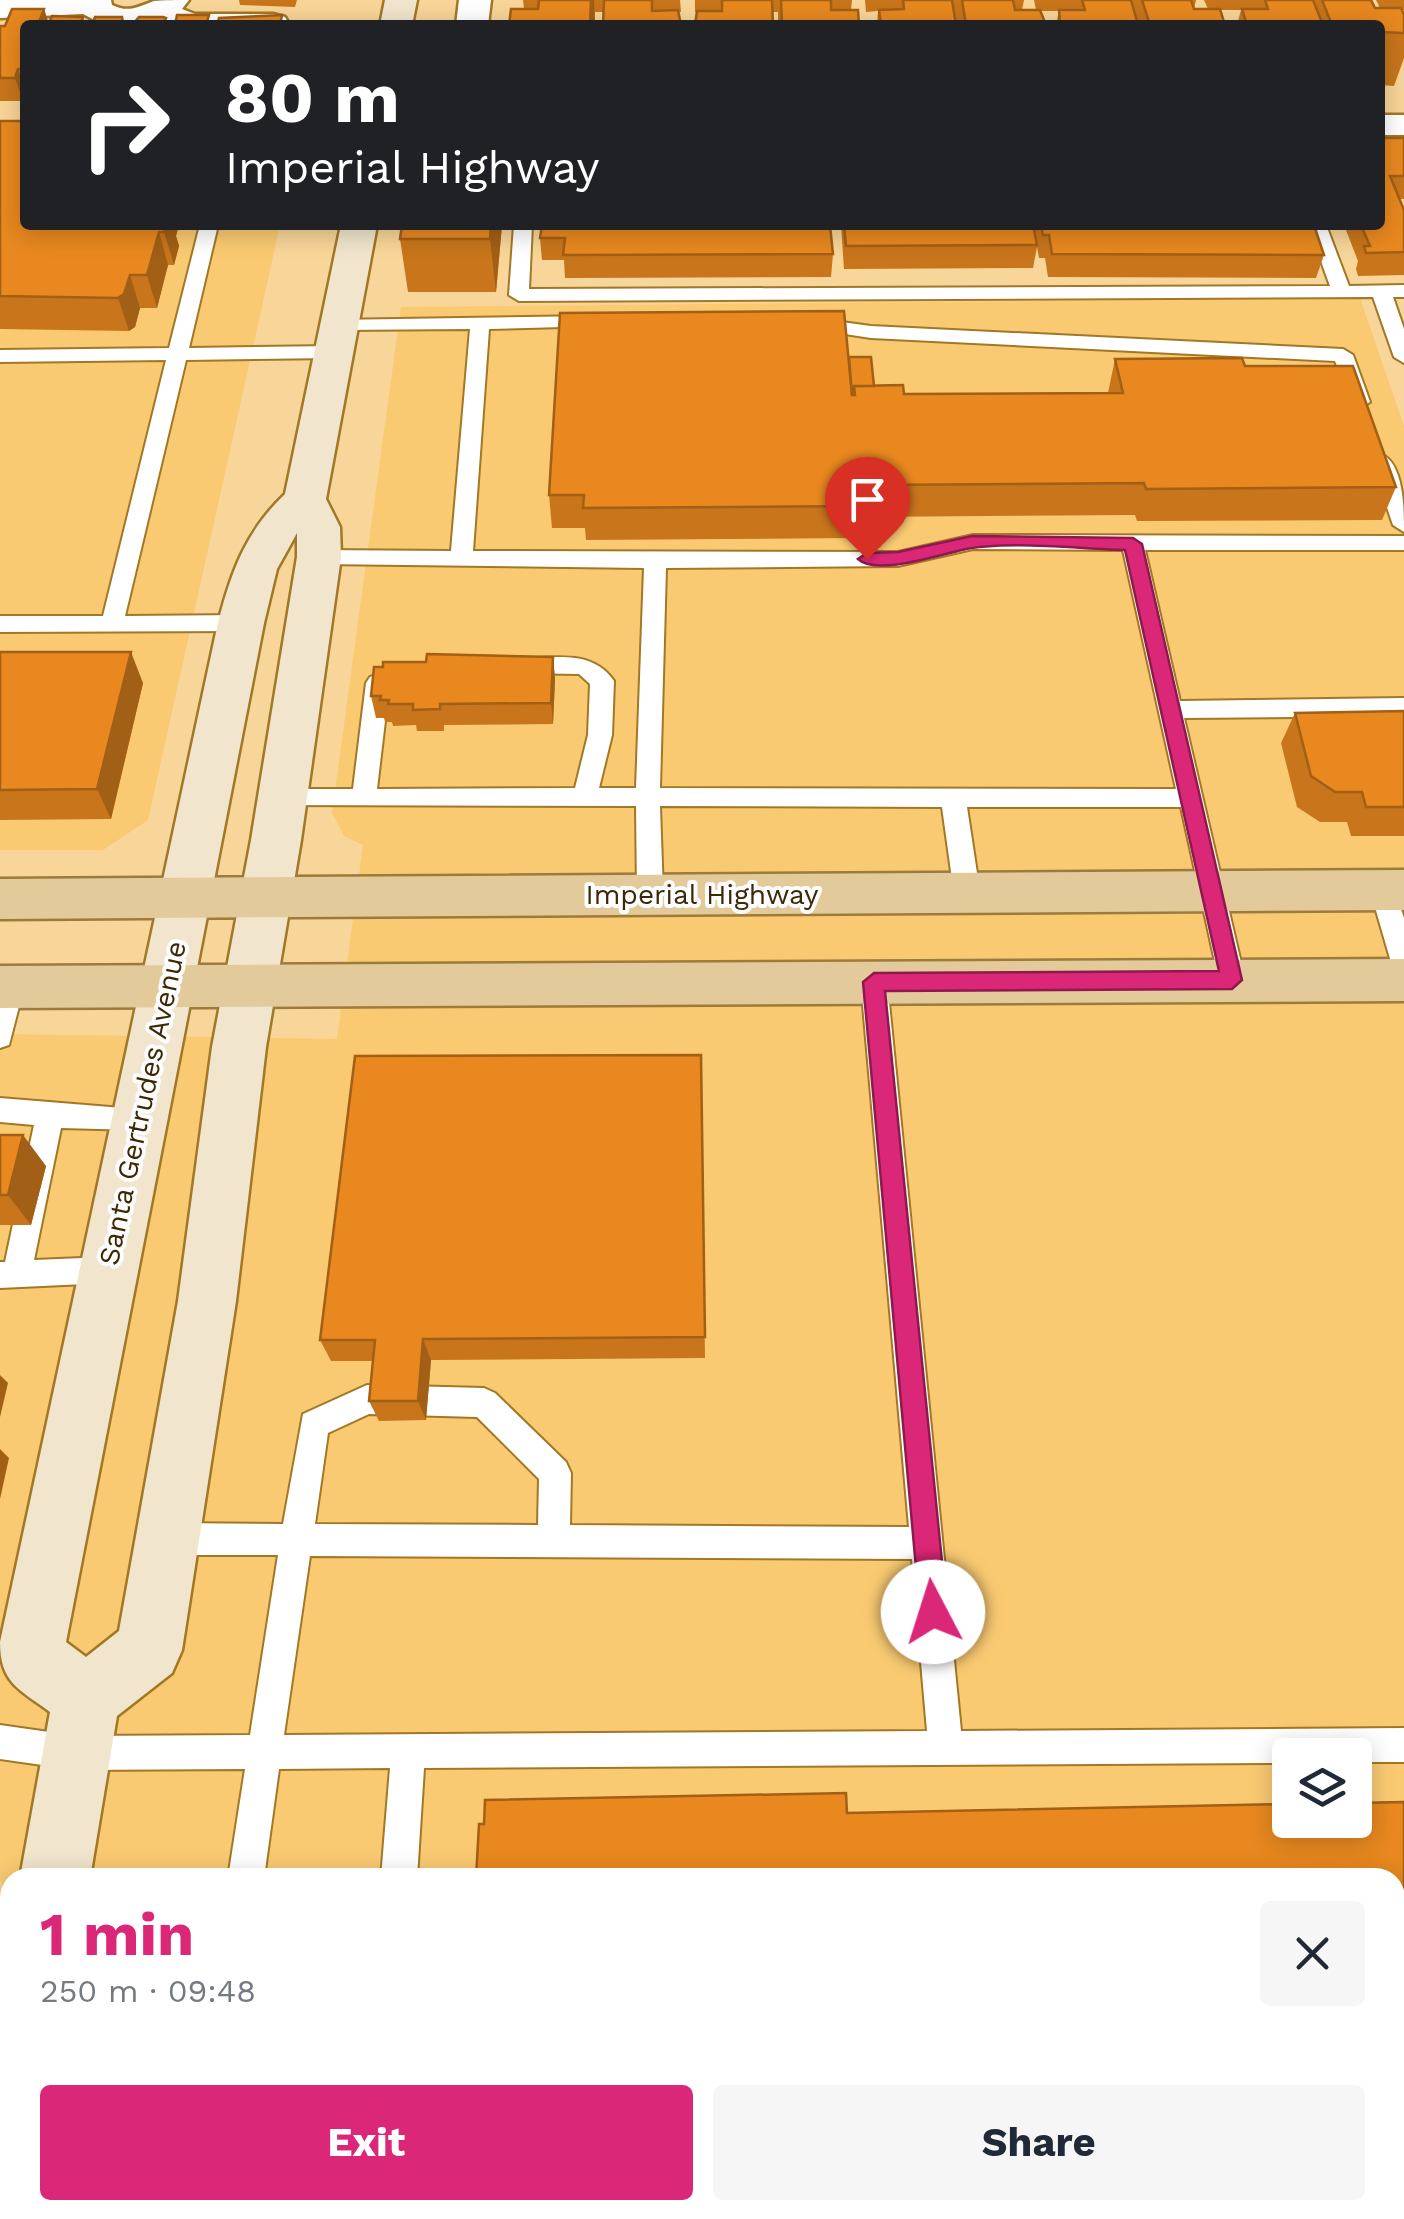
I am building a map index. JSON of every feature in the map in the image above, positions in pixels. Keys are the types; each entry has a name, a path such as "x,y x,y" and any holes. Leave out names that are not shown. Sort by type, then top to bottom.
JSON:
{"main road":[{"path":"56,1868 81,1726 149,1650 207,1300 249,986 320,557 318,527 304,499 358,230"},
{"name":"Santa Gertrudes Avenue","path":"81,1726 30,1656 240,623 258,557 274,528 304,499"},
{"name":"Imperial Highway","path":"0,899 1394,890"},
{"path":"6,987 1404,980"}],"street":[{"path":"0,8 94,2 103,15 136,18 166,6"}],"lane":[{"path":"112,623 208,230"},
{"path":"523,230 519,296 1404,291"},
{"path":"1319,230 1342,292"},
{"path":"1381,292 1404,357"},
{"path":"0,356 177,354 480,322 619,321"},
{"path":"461,558 480,322"},
{"path":"797,322 871,332 1343,355 1404,526"},
{"path":"320,557 655,561 898,558 972,542 1404,543"},
{"path":"1133,544 1232,980"},
{"path":"650,894 648,797 655,561"},
{"path":"0,624 240,623"},
{"path":"504,667 584,666 602,680 600,735 584,797"},
{"path":"364,797 378,683 404,668"},
{"path":"1169,710 1404,706"},
{"path":"952,797 967,892"},
{"path":"283,798 1188,798"},
{"path":"1394,890 1404,962"},
{"path":"874,982 946,1748"},
{"path":"0,1038 6,987"},
{"path":"0,1110 137,1118"},
{"path":"50,1114 8,1275 106,1270"},
{"path":"247,1868 314,1424 367,1400 484,1403 554,1474 554,1541"},
{"path":"167,1539 927,1543"},
{"path":"0,1742 81,1726 262,1752 1404,1746"},
{"path":"400,1868 408,1752"}],"shaded area":[{"path":"0,124 20,205 20,230 279,230 148,820 103,850 0,850"},
{"path":"1360,298 1404,426 1404,1868 0,1868 0,1034 337,1039 363,845 344,836 332,813 401,307"}],"building":[{"path":"539,0 591,0 590,20 510,20 511,9 538,9"},
{"path":"604,0 652,0 652,11 678,10 680,20 603,20"},
{"path":"722,0 772,0 773,20 696,20 697,11 722,11"},
{"path":"781,0 831,0 831,10 858,10 859,20 782,20"},
{"path":"903,0 952,0 955,20 880,20 879,10 904,9"},
{"path":"962,0 1013,0 1015,10 1040,10 1044,20 965,20"},
{"path":"1082,0 1131,0 1137,20 1060,20 1059,10 1085,10"},
{"path":"1142,0 1191,0 1194,9 1220,9 1223,20 1148,20"},
{"path":"1265,0 1313,0 1321,20 1245,20 1242,9 1268,9"},
{"path":"1322,0 1371,0 1375,8 1401,8 1404,33 1385,32 1385,20 1330,20"},
{"path":"12,9 44,9 40,20 20,20 20,69 15,78 0,78 0,26 5,26"},
{"path":"177,15 209,15 208,20 176,20"},
{"path":"282,15 281,20 219,18"},
{"path":"52,16 83,17 82,20 50,20"},
{"path":"122,17 122,20 94,20"},
{"path":"139,17 165,20 136,20"},
{"path":"0,121 20,121 20,230 165,230 159,232 147,275 130,275 124,294 118,298 0,296"},
{"path":"1385,138 1404,138 1404,176 1390,176 1404,210 1404,252 1366,253 1364,246 1370,246 1363,230 1385,230"},
{"path":"401,230 491,230 490,239 400,239"},
{"path":"541,230 831,230 833,254 563,255 565,238 540,238"},
{"path":"844,230 1034,230 1037,245 846,246"},
{"path":"1042,230 1316,230 1324,255 1052,254 1049,235 1043,235"},
{"path":"844,311 852,395 854,386 903,385 904,394 1123,393 1115,359 1242,358 1245,366 1353,366 1396,487 1146,489 1144,483 860,485 862,506 583,508 584,495 549,495 560,313"},
{"path":"849,357 871,357 874,386 854,386 852,395"},
{"path":"0,652 131,652 97,789 0,790"},
{"path":"427,654 553,657 551,703 440,704 440,709 413,710 413,704 388,704 389,700 380,700 381,696 371,696 374,667 383,667 383,662 426,662"},
{"path":"1404,711 1404,807 1366,807 1362,792 1335,792 1311,776 1295,713"},
{"path":"701,1055 705,1337 423,1339 418,1401 369,1401 375,1340 320,1340 355,1056"},
{"path":"0,1135 23,1135 8,1195 0,1195"},
{"path":"846,1793 847,1813 1272,1804 1272,1838 1372,1838 1372,1803 1404,1802 1404,1868 477,1868 479,1824 484,1824 485,1800"}],"route":[{"path":"867,559 898,558 972,542 1133,544 1232,980 874,982 933,1612"}]}
